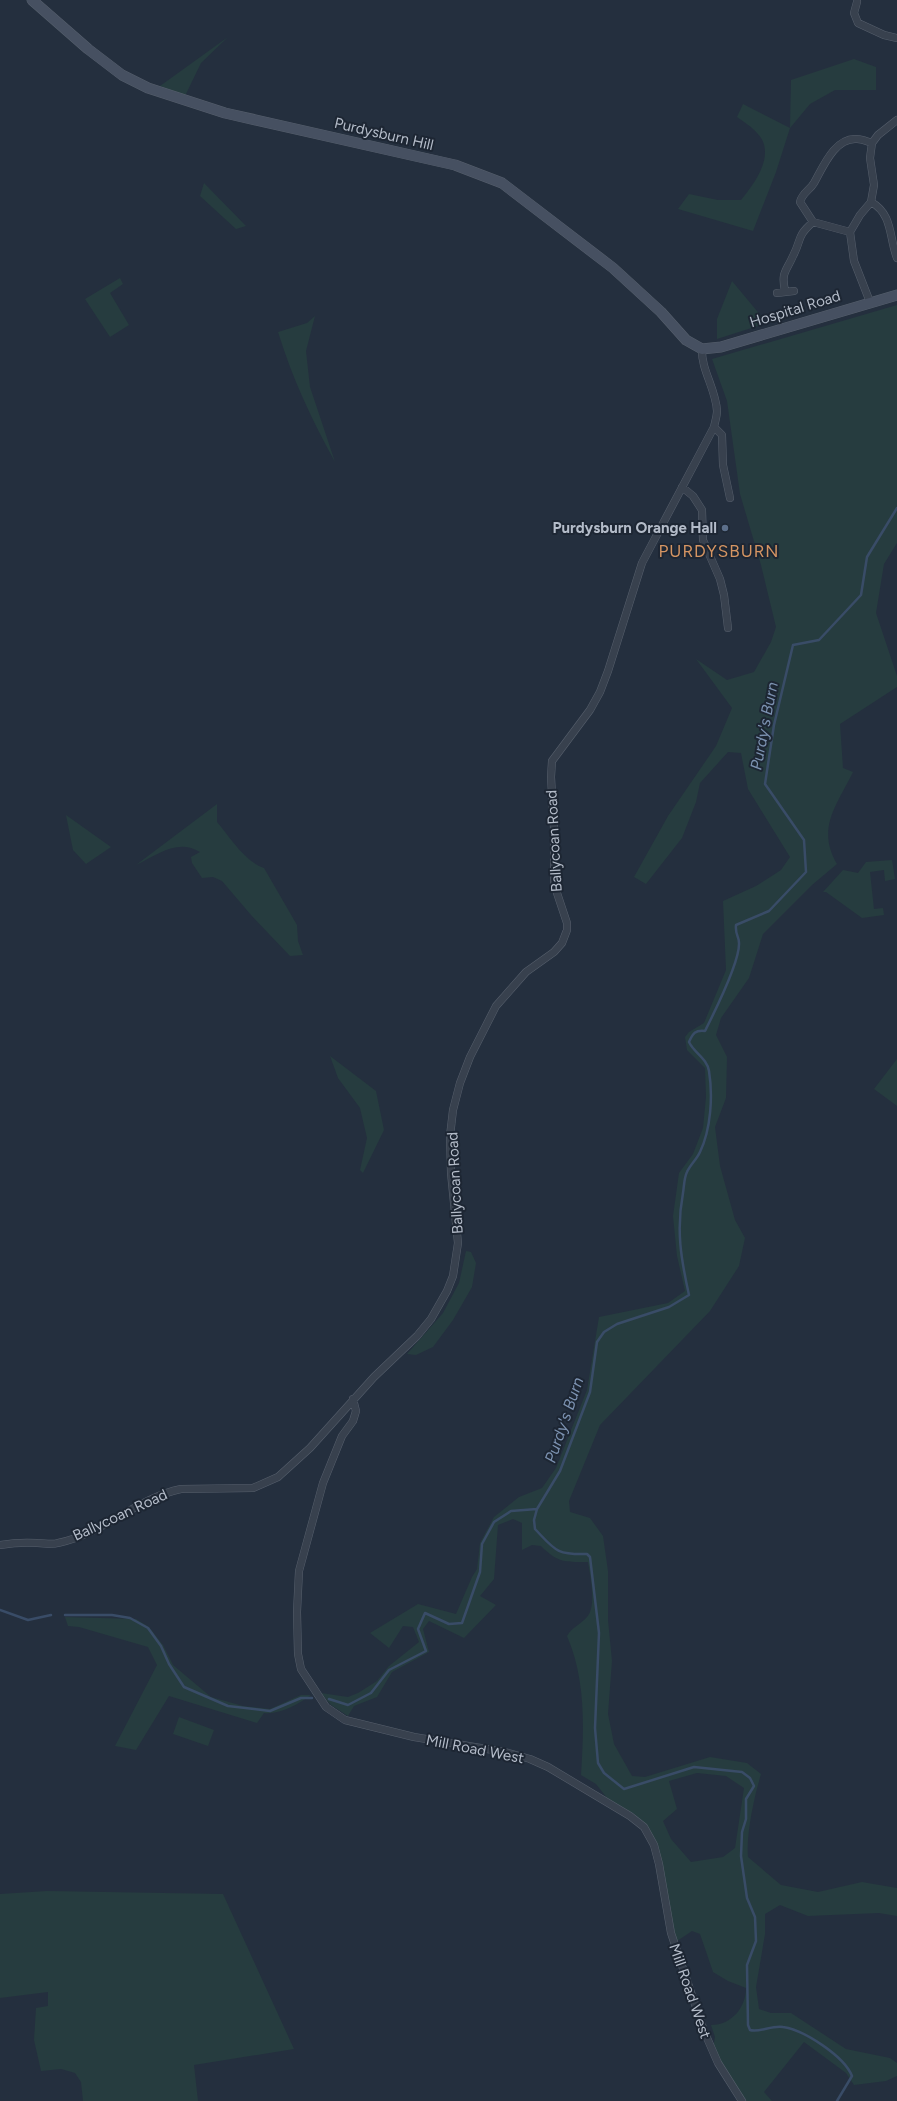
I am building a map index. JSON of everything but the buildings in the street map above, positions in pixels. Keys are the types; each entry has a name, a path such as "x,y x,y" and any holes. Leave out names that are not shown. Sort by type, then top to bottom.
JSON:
{"main road":[{"name":"Purdysburn Hill","path":"32,0 88,49 122,75 148,88 225,113 456,165 502,183 613,268 661,312 686,340 702,349"},
{"name":"Hospital Road","path":"702,349 721,347 897,295"}],"street":[{"path":"857,2 854,12 855,19 858,23 884,35 897,38"},
{"path":"870,302 854,261 850,232 860,215 871,202 874,185 870,158 872,143 878,135 894,122"},
{"path":"850,232 813,222 800,202 804,193 815,182 822,167 843,142 857,139 872,143"},
{"path":"871,202 879,206 885,214 897,258"},
{"path":"785,291 783,274 794,256 802,232 813,222"},
{"path":"777,293 794,291"},
{"name":"Ballycoan Road","path":"0,1545 14,1543 57,1544 96,1530 145,1502 172,1490 253,1488 265,1484 278,1477 292,1466 352,1399 417,1336 431,1319 447,1291 453,1276 458,1243 451,1173 450,1136 453,1110 460,1083 496,1006 526,972 554,952 562,943 567,930 567,923 554,884 554,822 551,777 552,761 590,710 600,692 642,563 714,427 717,412 702,357 702,349"},
{"path":"714,427 719,430 722,435 724,471 730,498"},
{"path":"682,488 693,496 702,510 703,540 720,579 724,595 728,628"},
{"name":"Mill Road West","path":"352,1399 356,1411 353,1421 342,1436 323,1483 299,1571 297,1626 298,1654 301,1669 326,1707 345,1720 414,1737 505,1752 530,1759 548,1767 630,1816 644,1827 654,1845 671,1933 704,2031 718,2064 742,2101"}],"green space":[{"path":"228,37 201,63 185,96 160,86"},
{"path":"854,59 876,67 876,90 835,90 810,104 790,128 791,80"},
{"path":"743,104 790,128 776,172 753,231 678,209 689,194 718,200 741,200 757,177 762,168 765,150 763,141 757,133 737,117"},
{"path":"204,183 246,226 236,229 200,196"},
{"path":"120,278 123,284 110,293 129,325 110,337 85,299"},
{"path":"732,281 767,323 717,339 717,319"},
{"path":"897,305 897,543 884,564 876,613 897,676 897,687 840,724 843,768 853,772 835,806 829,828 828,839 831,851 837,864 812,885 763,934 749,978 721,1018 716,1035 727,1057 726,1098 715,1127 720,1166 735,1220 745,1238 739,1266 710,1311 600,1425 569,1501 570,1512 590,1518 603,1536 608,1571 608,1620 612,1661 608,1714 614,1744 632,1776 645,1777 710,1757 747,1763 761,1774 749,1827 748,1857 781,1885 818,1892 862,1882 897,1888 897,1916 879,1913 808,1916 780,1905 765,1914 765,1934 756,1987 759,2009 771,2013 791,2013 846,2049 890,2058 897,2063 897,2076 886,2081 854,2085 846,2073 804,2042 764,2092 772,2101 746,2101 720,2064 713,2049 715,2037 711,2025 725,2022 736,2014 743,2002 746,1988 728,1981 713,1972 700,1934 692,1931 677,1941 674,1935 647,1826 634,1814 607,1798 596,1784 581,1775 583,1722 581,1687 578,1670 567,1636 571,1630 587,1617 592,1606 592,1590 588,1562 573,1562 557,1559 541,1546 532,1545 522,1550 522,1523 513,1519 498,1525 494,1579 480,1596 496,1605 464,1638 429,1621 423,1629 429,1652 392,1672 377,1697 354,1706 348,1716 331,1705 321,1693 348,1697 358,1693 377,1681 389,1666 419,1642 413,1627 403,1626 389,1648 370,1633 418,1604 456,1614 477,1569 480,1543 494,1517 519,1497 542,1488 556,1468 587,1390 599,1317 668,1303 685,1291 677,1256 673,1216 679,1173 693,1154 703,1128 706,1097 705,1068 687,1050 685,1037 689,1032 704,1023 726,970 723,901 756,886 781,870 790,857 748,789 741,753 728,752 700,783 696,802 682,838 646,884 634,877 668,816 716,746 732,708 696,659 727,680 754,672 771,642 776,627 761,565 740,494 727,401 712,359","holes":["697,1773 726,1776 744,1788 735,1848 723,1857 691,1862 671,1839 663,1821 677,1809 669,1781"]},
{"path":"315,316 306,351 310,387 335,462 303,398 278,332 307,323"},
{"path":"217,804 217,822 250,860 264,868 297,925 298,941 303,955 290,956 251,915 222,881 213,877 202,878 192,863 191,857 200,852 192,848 176,847 136,865"},
{"path":"66,815 111,847 86,864 73,850"},
{"path":"892,860 895,879 885,881 884,870 870,872 874,909 883,908 884,915 862,918 826,892 823,892 843,870 858,873 866,862"},
{"path":"330,1056 376,1091 384,1130 363,1173 360,1170 367,1138 360,1108 338,1078"},
{"path":"897,1059 897,1106 874,1089"},
{"path":"466,1251 471,1252 476,1263 472,1287 453,1320 433,1347 416,1355 407,1354 443,1313 459,1283"},
{"path":"65,1617 136,1619 149,1627 163,1645 173,1665 211,1697 243,1706 270,1709 301,1695 311,1695 301,1702 282,1711 264,1713 257,1723 169,1696 136,1750 115,1746 157,1665 148,1647 79,1627 68,1626"},
{"path":"179,1717 214,1730 208,1746 173,1734"},
{"path":"47,1891 223,1894 294,2049 194,2065 198,2101 83,2101 81,2082 75,2073 61,2069 41,2071 34,2040 36,2008 48,2006 48,1992 0,1998 0,1894"}],"waterway":[{"name":"Purdy's Burn","path":"837,2101 852,2076 848,2068 832,2052 802,2033 792,2029 774,2027 754,2031 750,2030 748,2025 747,1965 756,1941 755,1917 747,1898 741,1856 742,1832 746,1819 746,1799 754,1786 750,1778 742,1772 694,1767 624,1789 604,1773 598,1763 595,1728 599,1633 590,1557 587,1554 569,1553 557,1550 535,1529 534,1520 537,1509 560,1471 590,1392 597,1342 604,1332 617,1324 669,1307 689,1295 680,1244 681,1207 686,1174 700,1152 707,1133 711,1102 708,1066 689,1042 695,1033 705,1031 731,974 739,943 736,925 769,911 806,872 804,840 765,784 774,725 793,645 819,640 861,595 867,557 897,508"},
{"path":"329,1699 348,1705 371,1693 389,1670 426,1651 418,1629 425,1613 449,1624 462,1623 480,1572 482,1544 494,1522 511,1511 537,1509"},
{"path":"0,1610 28,1620 51,1615"},
{"path":"65,1615 112,1615 130,1618 148,1628 161,1646 169,1664 184,1687 228,1706 270,1711 301,1698 312,1698"}],"place":[{"name":"Purdysburn Orange Hall","path":"725,528"}],"district":[{"name":"PURDYSBURN","path":"719,551"}]}
